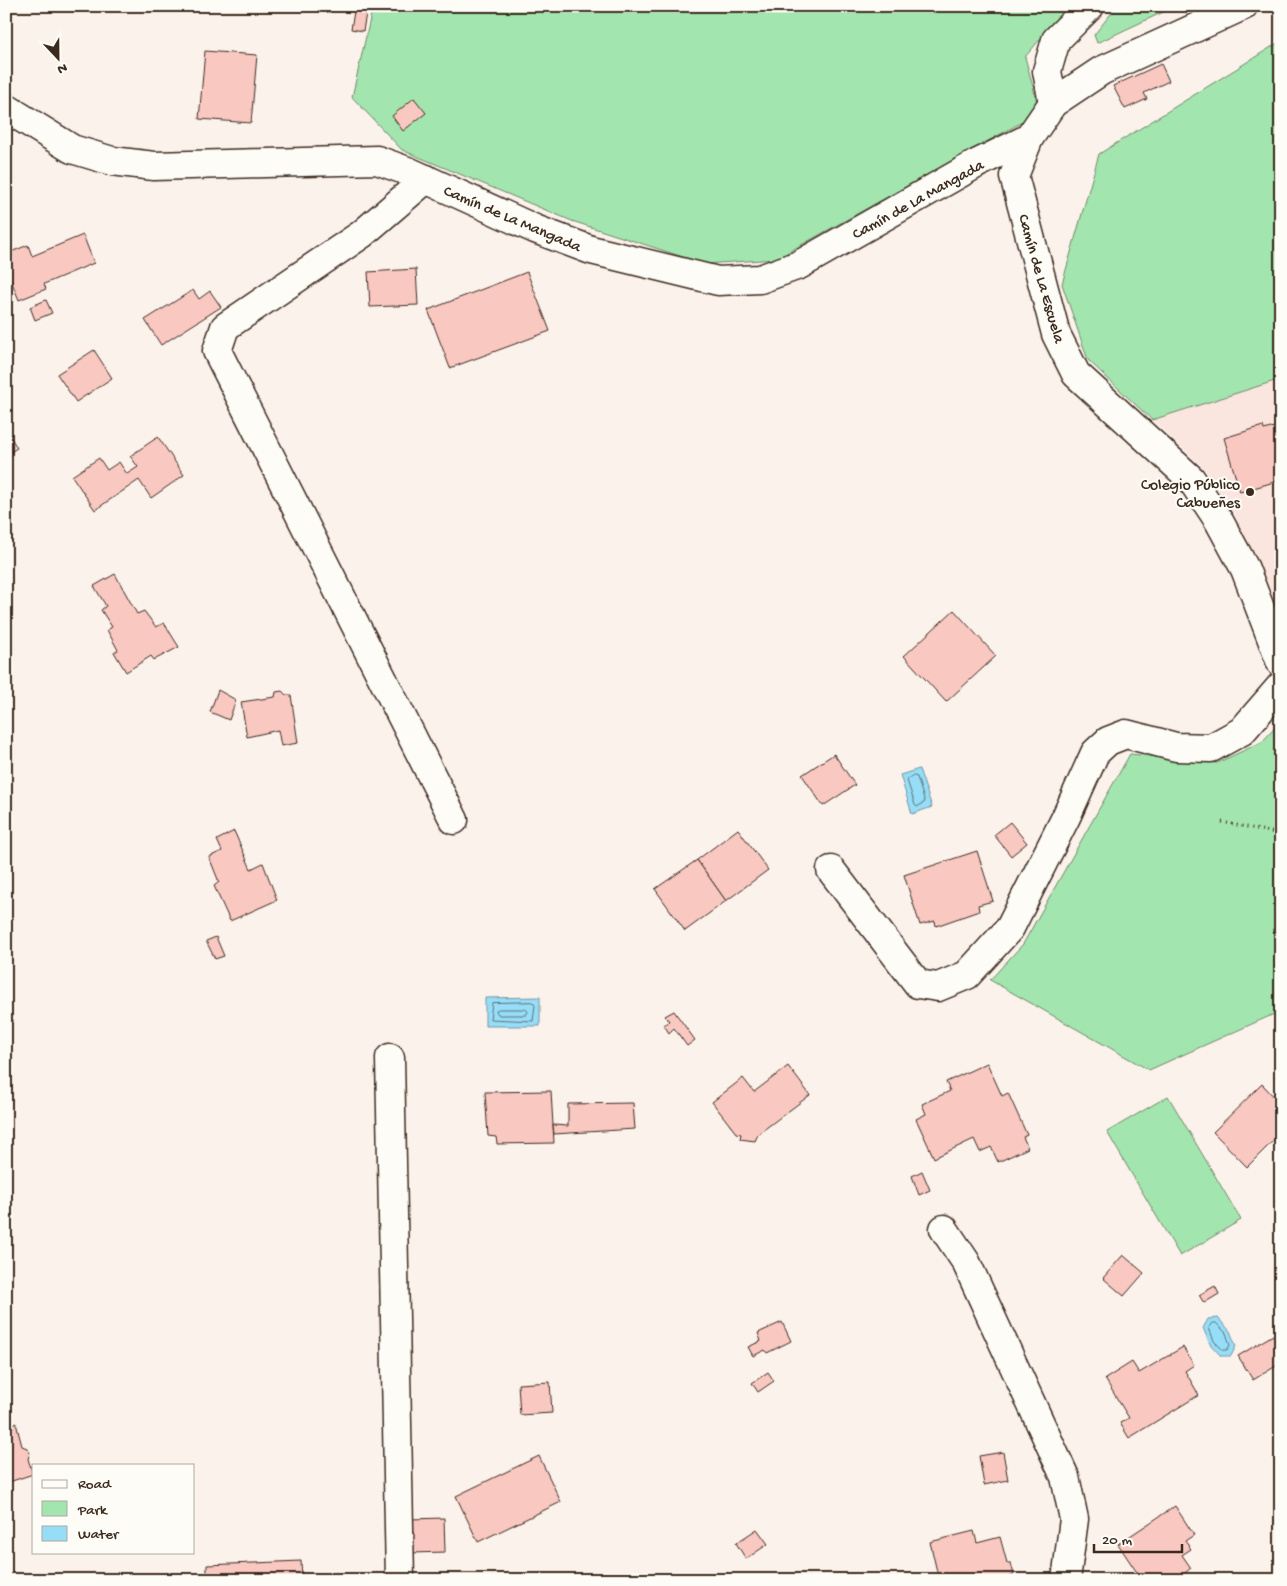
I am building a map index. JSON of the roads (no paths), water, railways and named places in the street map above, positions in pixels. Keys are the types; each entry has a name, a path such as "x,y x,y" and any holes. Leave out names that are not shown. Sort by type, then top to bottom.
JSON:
{"street":[{"path":"1053,103 1047,71 1056,40 1090,6"},
{"name":"Camín de La Escuela","path":"1242,6 1101,71 1053,103 1029,138 1014,176 1056,334 1076,374 1191,479 1196,486 1219,521 1245,569 1281,663"},
{"name":"Camín de La Mangada","path":"6,108 72,149 112,161 154,166 378,160 426,179 534,229 591,250 718,281 760,279 799,265 976,164 1029,138"},
{"path":"426,179 362,234 225,327 217,351 454,820"},
{"path":"830,870 918,984 938,987 967,975 1010,928 1066,817 1095,753 1108,741 1126,734 1176,747 1211,748 1242,731 1281,686"},
{"path":"390,1058 400,1580"},
{"path":"944,1229 966,1262 1065,1477 1074,1519 1066,1580"}],"water":[{"path":"919,769 932,807 912,814 900,775"},
{"path":"540,997 540,1026 485,1026 485,998"},
{"path":"1218,1318 1230,1331 1236,1346 1231,1356 1221,1356 1210,1344 1203,1328 1208,1319"}],"place":[{"name":"Colegio Público Cabueñes","path":"1250,492"}]}
